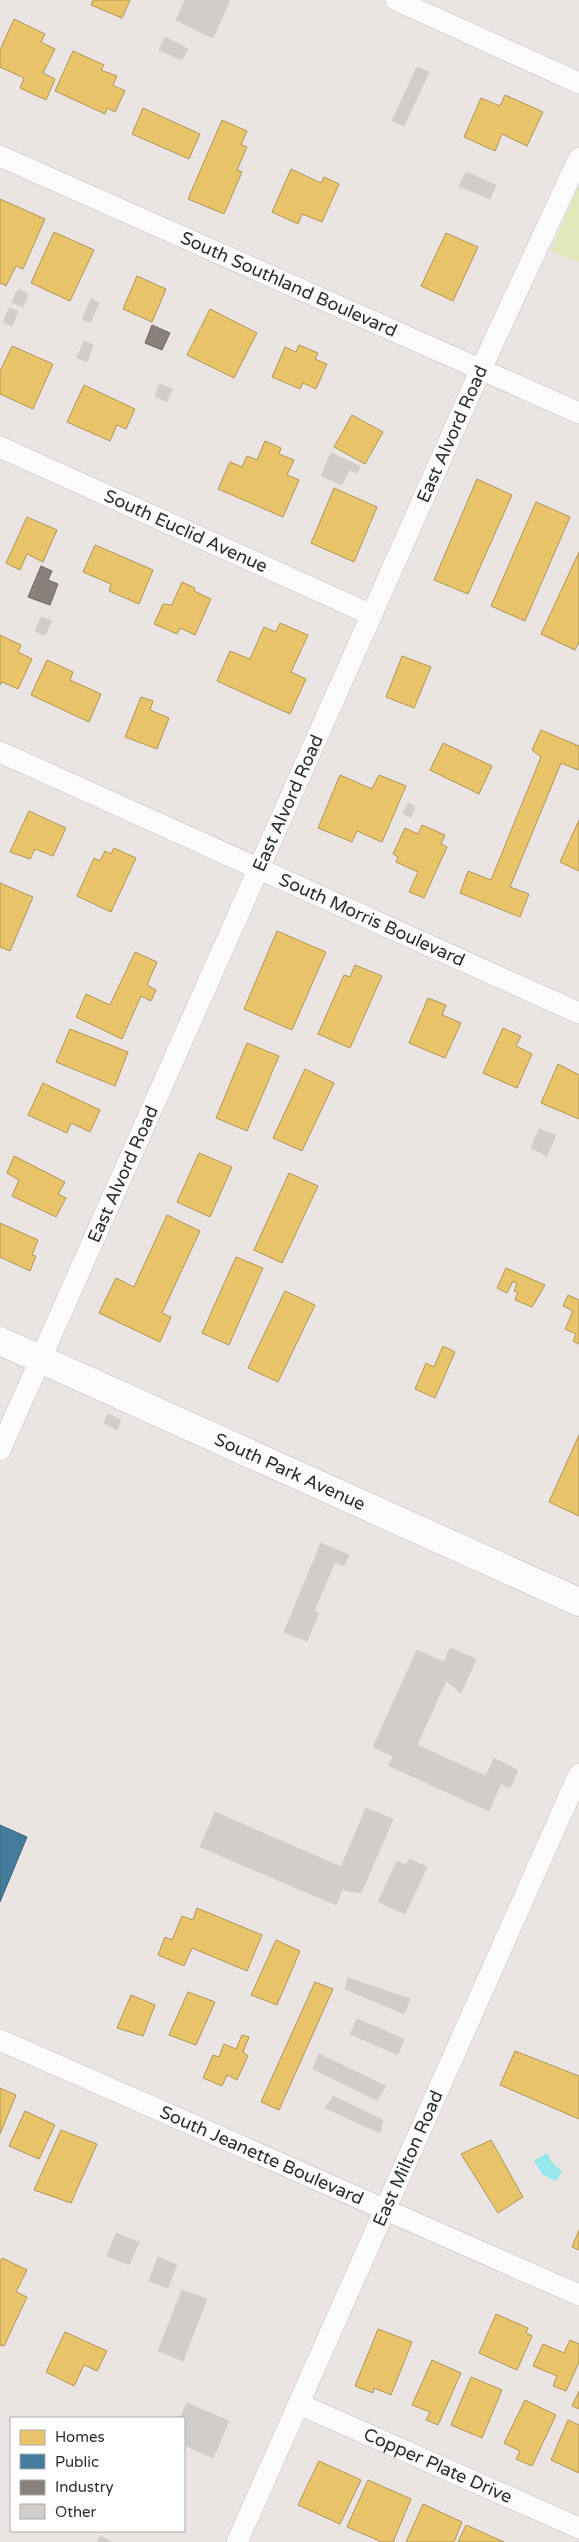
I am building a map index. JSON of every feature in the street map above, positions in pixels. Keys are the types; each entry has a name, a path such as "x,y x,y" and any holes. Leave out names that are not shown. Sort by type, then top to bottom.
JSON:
{"main road":[{"name":"South Park Avenue","path":"0,1341 579,1602"}],"street":[{"path":"396,0 579,83"},
{"name":"South Southland Boulevard","path":"0,156 579,414"},
{"name":"East Alvord Road","path":"0,1450 481,369 579,158"},
{"name":"South Euclid Avenue","path":"0,447 372,615"},
{"name":"South Morris Boulevard","path":"0,752 579,1013"},
{"name":"East Milton Road","path":"237,2542 579,1774"},
{"name":"South Jeanette Boulevard","path":"0,2040 579,2294"},
{"name":"Copper Plate Drive","path":"298,2404 579,2528"}],"green space":[{"path":"579,185 579,262 551,251"}],"water":[{"path":"547,2153 551,2161 562,2172 556,2181 543,2175 534,2161"}],"building: Homes":[{"path":"93,0 130,0 122,18 91,5"},
{"path":"14,19 45,34 41,42 55,49 43,73 55,79 46,100 20,88 24,78 0,67 0,50"},
{"path":"73,51 104,65 101,70 117,76 113,85 125,91 115,112 107,108 105,114 55,91"},
{"path":"505,95 543,112 527,146 502,134 495,151 464,137 481,98 500,106"},
{"path":"143,108 200,134 189,159 132,134"},
{"path":"222,120 247,131 241,145 247,147 237,170 242,172 224,214 188,199"},
{"path":"291,169 321,183 324,177 339,184 322,222 302,214 298,224 272,212"},
{"path":"0,199 45,219 23,269 16,266 6,286 0,283"},
{"path":"54,232 94,250 70,301 31,283"},
{"path":"446,233 478,247 453,301 421,286"},
{"path":"137,276 166,289 152,322 123,309"},
{"path":"210,309 257,333 234,378 187,355"},
{"path":"299,345 318,353 315,359 327,364 316,389 303,383 300,389 272,377 285,347 296,352"},
{"path":"12,346 53,364 33,409 0,394 0,371"},
{"path":"84,385 135,409 126,429 117,425 110,441 67,422"},
{"path":"352,415 383,432 365,464 334,447"},
{"path":"265,441 281,448 279,454 294,460 287,475 299,480 283,517 218,489 230,462 242,467 247,456 257,460"},
{"path":"477,479 512,495 468,594 434,580"},
{"path":"334,488 377,507 354,562 311,543"},
{"path":"536,502 570,517 525,621 491,606"},
{"path":"27,517 57,530 43,562 27,554 20,570 6,563"},
{"path":"95,545 153,570 139,604 109,591 111,584 83,572"},
{"path":"579,552 579,642 575,650 541,634"},
{"path":"182,582 195,588 194,591 211,599 195,635 180,628 177,634 154,624 163,604 172,605"},
{"path":"280,623 308,635 291,672 306,679 290,714 217,681 230,651 250,659 264,627 276,632"},
{"path":"0,635 21,645 18,652 32,659 18,689 2,682 0,685"},
{"path":"402,656 431,667 414,708 386,697"},
{"path":"47,660 73,672 70,680 101,694 89,722 31,695"},
{"path":"141,697 153,701 150,710 169,718 157,749 125,737"},
{"path":"541,730 579,746 579,767 578,770 561,763 510,887 529,894 520,917 460,893 468,871 491,880 541,757 532,750"},
{"path":"443,743 492,766 479,794 430,770"},
{"path":"340,775 372,789 379,775 406,786 382,842 357,831 352,842 318,828"},
{"path":"29,811 66,828 53,856 35,849 30,859 10,852"},
{"path":"579,820 579,871 560,862"},
{"path":"422,825 445,835 441,844 447,847 424,898 409,892 418,872 396,862 398,857 393,854 405,828 418,834"},
{"path":"114,848 136,858 111,912 77,896 94,858 100,861 105,851 111,854"},
{"path":"0,883 33,897 10,951 0,947"},
{"path":"277,931 326,952 292,1030 244,1009"},
{"path":"135,952 157,962 147,985 156,990 151,1001 141,996 122,1039 76,1017 86,994 110,1005"},
{"path":"355,965 382,976 350,1048 318,1034 344,975 350,977"},
{"path":"428,998 446,1005 442,1015 461,1023 445,1058 409,1043"},
{"path":"503,1028 521,1036 516,1046 532,1054 517,1088 483,1073"},
{"path":"70,1029 128,1052 115,1086 56,1062"},
{"path":"247,1043 279,1056 247,1131 216,1118"},
{"path":"558,1064 579,1075 579,1119 541,1103"},
{"path":"305,1069 334,1083 302,1151 273,1138"},
{"path":"43,1083 100,1110 90,1132 71,1123 67,1133 28,1115"},
{"path":"199,1153 232,1167 210,1217 177,1202"},
{"path":"14,1156 65,1182 58,1194 66,1198 56,1217 12,1196 19,1180 7,1173"},
{"path":"289,1173 318,1186 282,1263 254,1250"},
{"path":"167,1215 200,1231 162,1313 171,1317 160,1342 99,1313 116,1278 134,1287"},
{"path":"0,1223 38,1240 32,1255 36,1256 30,1271 0,1257"},
{"path":"236,1257 263,1268 229,1345 202,1333"},
{"path":"506,1268 545,1285 532,1307 515,1300 518,1292 514,1291 517,1284 513,1281 507,1293 497,1288"},
{"path":"285,1291 315,1305 278,1382 248,1368"},
{"path":"568,1295 579,1300 579,1344 573,1341 576,1334 565,1329 573,1311 563,1306"},
{"path":"443,1346 455,1352 435,1398 415,1389 426,1363 434,1367"},
{"path":"579,1435 579,1516 549,1502"},
{"path":"197,1908 262,1935 247,1971 192,1948 184,1966 158,1955 165,1937 172,1940 182,1916 193,1920"},
{"path":"276,1940 300,1951 277,2005 251,1995"},
{"path":"315,1982 333,1989 279,2110 261,2102"},
{"path":"188,1992 215,2002 196,2045 169,2035"},
{"path":"131,1995 155,2005 143,2036 117,2028"},
{"path":"242,2035 249,2037 243,2052 248,2056 237,2080 227,2075 222,2086 203,2078 213,2055 219,2057 224,2044 236,2049"},
{"path":"515,2051 579,2076 579,2119 500,2085"},
{"path":"0,2088 16,2095 0,2134"},
{"path":"25,2111 55,2125 39,2159 9,2146"},
{"path":"61,2130 97,2144 71,2203 34,2190"},
{"path":"491,2140 523,2197 498,2213 461,2154"},
{"path":"579,2230 579,2250 572,2247"},
{"path":"2,2258 27,2270 16,2292 27,2297 4,2346 0,2345 0,2262"},
{"path":"496,2314 528,2328 526,2333 532,2336 517,2370 479,2353"},
{"path":"378,2329 412,2342 391,2395 374,2388 373,2393 355,2386"},
{"path":"65,2332 107,2351 97,2371 84,2365 74,2386 46,2372"},
{"path":"570,2340 579,2344 579,2362 566,2391 553,2386 557,2376 533,2366 543,2344 564,2353"},
{"path":"432,2360 461,2373 438,2425 426,2420 430,2412 412,2405"},
{"path":"471,2377 502,2390 482,2438 451,2425"},
{"path":"579,2391 579,2409 572,2406"},
{"path":"525,2400 556,2415 532,2466 516,2459 520,2451 504,2443"},
{"path":"568,2420 579,2425 579,2473 551,2460"},
{"path":"319,2461 361,2480 340,2524 298,2505"},
{"path":"368,2480 411,2499 393,2542 382,2542 347,2527"},
{"path":"423,2504 462,2522 454,2542 406,2542"},
{"path":"466,2525 504,2542 458,2542"}],"building: Public":[{"path":"0,1825 27,1837 0,1902"}],"building: Industry":[{"path":"152,325 170,333 162,350 145,343"},
{"path":"41,566 52,571 48,580 58,584 50,605 28,597"}],"building: Other":[{"path":"185,0 230,0 213,38 176,20"},
{"path":"165,37 188,49 182,60 159,50"},
{"path":"417,67 429,72 404,126 392,121"},
{"path":"466,172 496,185 490,199 459,186"},
{"path":"18,289 28,294 23,307 12,302"},
{"path":"91,299 99,303 90,323 82,319"},
{"path":"9,308 18,311 12,326 3,322"},
{"path":"84,341 93,345 87,362 77,358"},
{"path":"160,384 172,389 167,402 155,396"},
{"path":"331,453 360,466 357,473 349,470 342,485 321,476"},
{"path":"41,617 52,621 45,635 35,631"},
{"path":"408,803 415,807 411,817 403,814"},
{"path":"539,1129 556,1135 547,1156 531,1148"},
{"path":"108,1414 121,1420 117,1430 104,1423"},
{"path":"321,1543 349,1555 344,1566 335,1562 314,1611 319,1613 307,1641 284,1632"},
{"path":"450,1648 476,1659 461,1693 446,1681 417,1745 501,1783 489,1811 389,1766 393,1756 373,1747 417,1650 444,1662"},
{"path":"494,1758 518,1770 510,1788 486,1776"},
{"path":"366,1808 393,1819 361,1893 342,1890 336,1905 200,1847 215,1812 341,1867"},
{"path":"409,1859 427,1867 405,1914 378,1902 397,1861 406,1865"},
{"path":"348,1978 410,1999 404,2014 345,1989"},
{"path":"357,2019 404,2039 398,2055 350,2034"},
{"path":"319,2054 386,2086 377,2100 313,2069"},
{"path":"333,2096 383,2120 380,2133 325,2108"},
{"path":"116,2233 139,2242 129,2265 107,2256"},
{"path":"158,2257 177,2265 168,2288 149,2281"},
{"path":"182,2290 207,2299 183,2361 158,2351"},
{"path":"187,2403 229,2421 213,2458 185,2445 185,2417 180,2417"},
{"path":"100,2536 112,2542 97,2542"}]}
